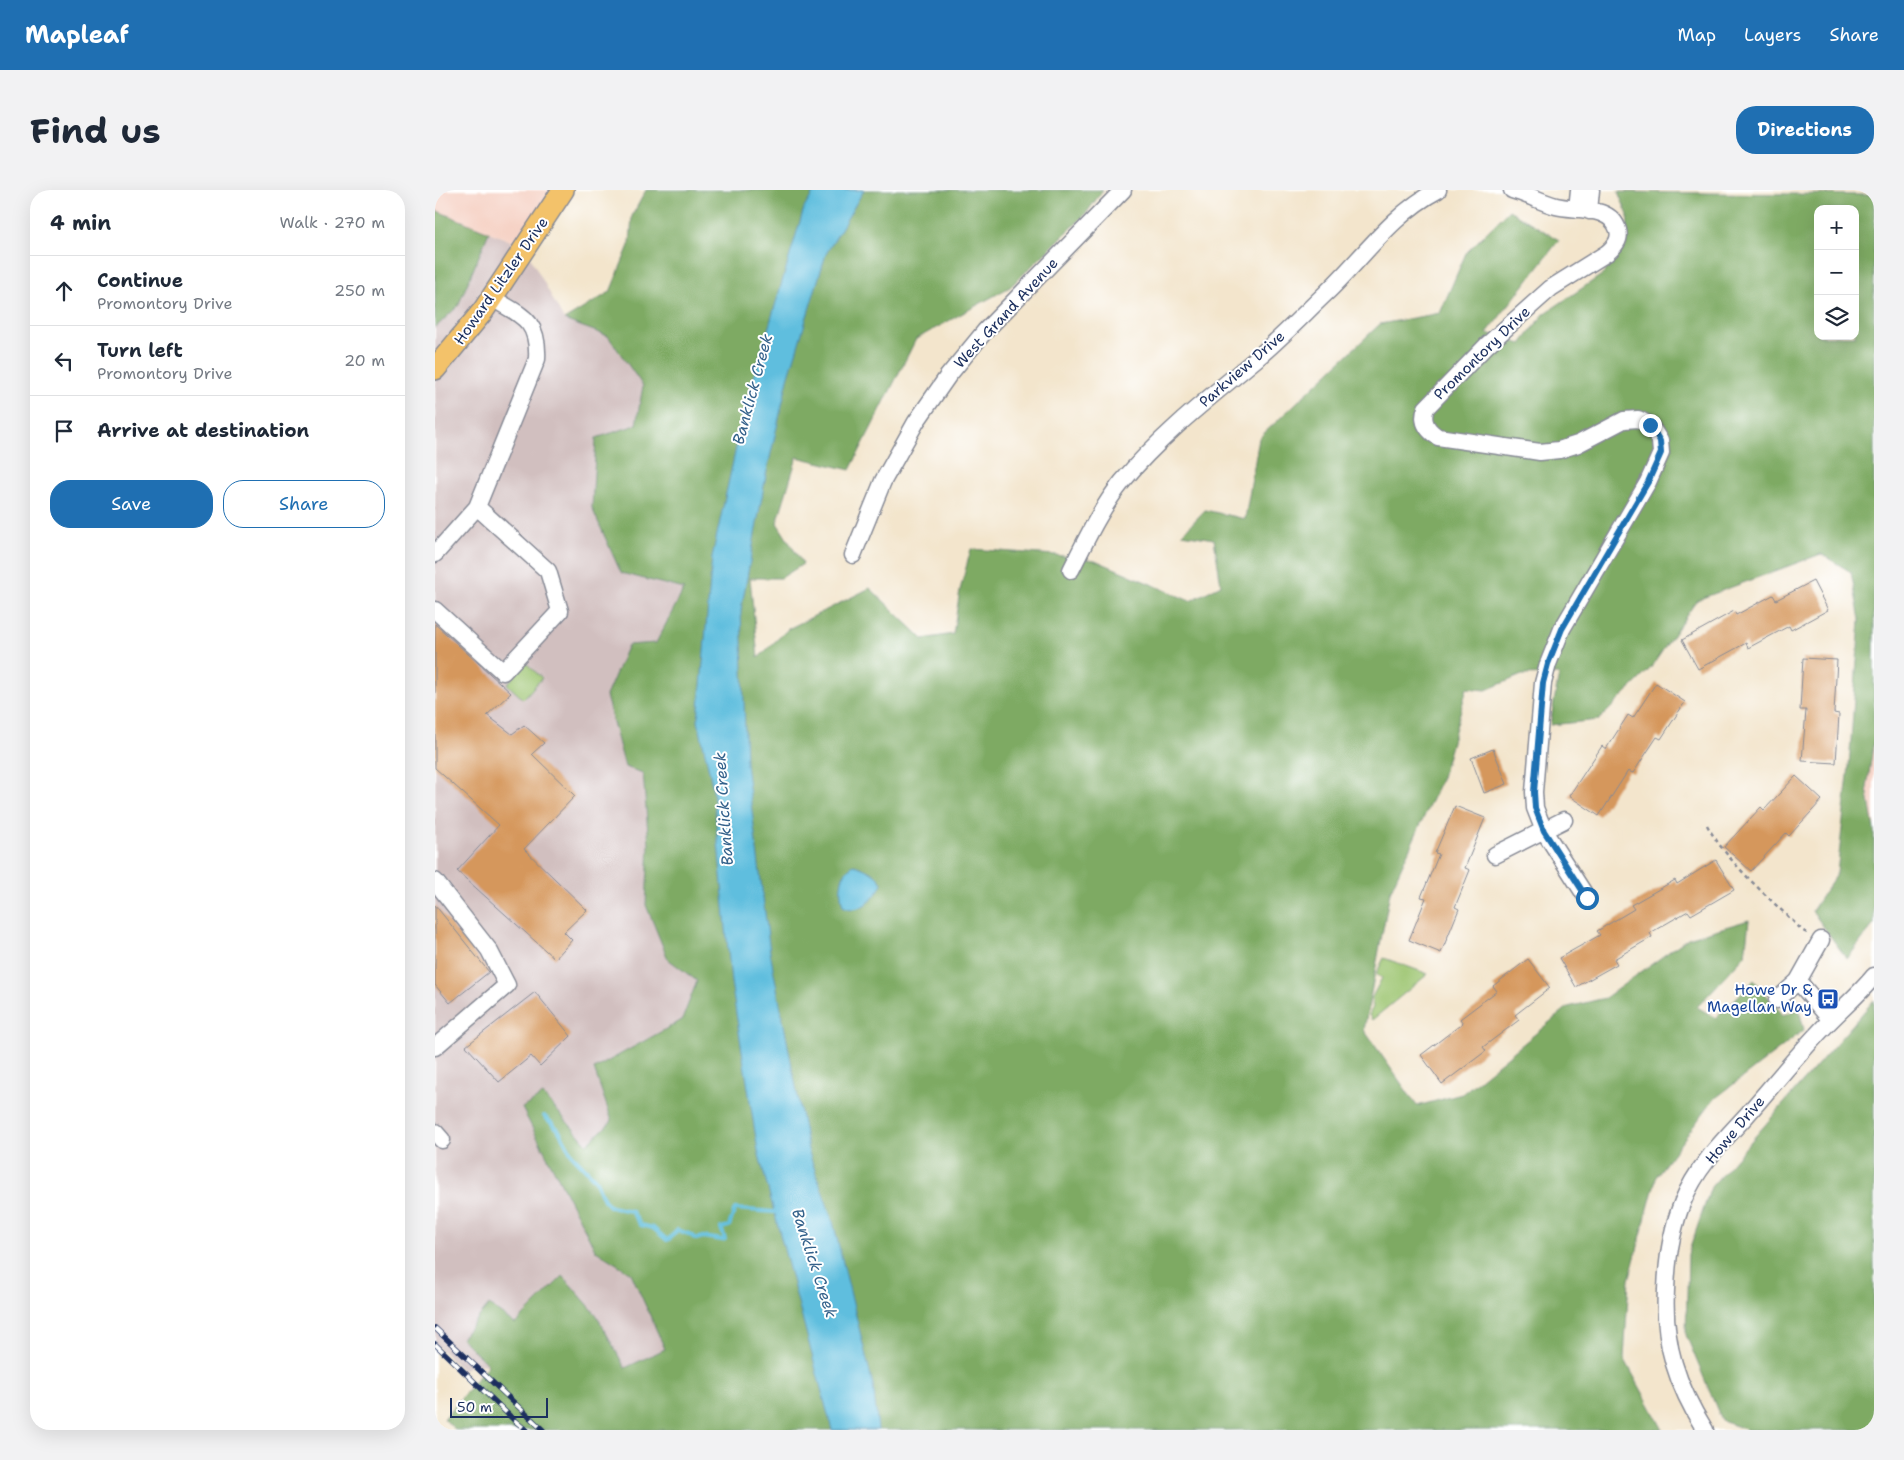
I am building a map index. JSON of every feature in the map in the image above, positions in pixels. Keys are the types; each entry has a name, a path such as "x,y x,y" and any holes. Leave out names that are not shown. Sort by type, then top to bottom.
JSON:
{"main road":[{"name":"Howard Litzler Drive","path":"435,369 459,342 492,298 562,191"}],"street":[{"name":"West Grand Avenue","path":"853,555 883,481 916,422 948,376 985,331 1123,190"},
{"name":"Parkview Drive","path":"1071,570 1094,525 1121,484 1149,451 1264,351 1327,292 1400,215 1438,190"},
{"path":"1512,190 1556,206 1583,210"},
{"path":"1579,190 1583,210"},
{"path":"1583,210 1591,190"},
{"name":"Promontory Drive","path":"1583,210 1605,214 1616,224 1619,232 1618,240 1614,247 1551,288 1487,345 1425,408 1423,416 1430,432 1437,437 1540,452 1559,450 1577,444 1624,420 1638,420 1650,425 1660,441 1661,453 1648,482 1562,629 1548,664 1543,683 1534,792 1535,808 1544,831 1587,898"},
{"path":"435,554 477,507 537,359 538,343 531,325 520,314 492,298"},
{"path":"435,610 503,672 560,611 547,570 477,507"},
{"path":"1495,855 1564,820"},
{"path":"435,881 489,950 507,985 435,1047"},
{"path":"1777,1000 1798,980 1821,940"},
{"name":"Howe Drive","path":"1705,1430 1682,1391 1672,1360 1667,1329 1665,1300 1667,1262 1673,1229 1684,1199 1708,1158 1831,1020 1858,995 1874,976"},
{"path":"1798,980 1831,1020"}],"path":[{"path":"1707,825 1715,840 1742,870 1803,931 1821,940"}],"shaded area":[{"path":"435,190 563,190 525,247 435,210"},
{"path":"435,210 525,247 564,320 608,336 643,386 636,425 621,573 684,589 656,643 643,772 649,845 646,905 668,959 697,981 682,1020 594,1069 612,1122 586,1144 543,1095 596,1251 631,1273 665,1349 625,1368 596,1314 515,1324 461,1337 488,1365 473,1364 462,1370 435,1344"},
{"path":"1874,739 1874,830 1867,788"}],"green space":[{"path":"646,190 1103,190 1085,215 1010,287 916,339 850,470 797,457 777,523 803,564 781,578 750,578 758,658 788,629 870,588 923,639 953,634 960,590 971,549 1095,560 1190,601 1221,585 1214,539 1182,534 1205,510 1245,519 1259,438 1380,324 1440,313 1466,253 1509,210 1559,240 1487,333 1521,344 1544,314 1603,274 1626,246 1628,215 1618,192 1874,195 1874,739 1867,788 1874,830 1874,924 1847,959 1812,911 1837,873 1849,766 1860,620 1851,572 1821,554 1697,600 1650,669 1599,720 1550,725 1559,674 1522,675 1486,690 1467,688 1442,777 1390,892 1364,1030 1417,1106 1462,1094 1568,1007 1605,998 1688,938 1749,920 1745,955 1697,1007 1716,1018 1754,980 1783,1015 1799,1009 1804,1030 1713,1100 1657,1175 1629,1280 1624,1358 1663,1430 455,1430 444,1419 488,1365 461,1338 489,1305 515,1324 563,1276 596,1314 625,1368 665,1349 631,1273 596,1251 522,1108 543,1095 587,1144 612,1121 594,1069 682,1020 697,981 668,959 646,905 649,845 643,773 625,767 606,696 628,645 656,643 684,589 621,573 592,508 596,438 636,425 643,386 608,336 564,320 610,292 630,243 632,216"},
{"path":"435,210 489,232 458,306 435,328"},
{"path":"526,663 542,678 523,699 507,684"},
{"path":"1384,958 1428,974 1372,1020 1369,1015 1373,1007 1371,999 1382,978 1376,974"},
{"path":"1874,1000 1874,1430 1748,1430 1722,1421 1686,1335 1688,1254 1711,1187"}],"water":[{"name":"Banklick Creek","path":"815,190 864,190 826,254 788,379 766,475 741,610 746,764 770,952 808,1150 833,1222 873,1385 878,1430 832,1430 758,1151 731,982 713,789 698,721 712,557 745,407 804,208"},
{"path":"854,865 866,869 882,883 876,894 867,904 855,909 843,906 841,895 841,883 845,873"}],"building":[{"path":"1813,581 1828,610 1791,630 1789,626 1748,648 1746,643 1698,669 1682,640 1734,611 1736,615 1773,595 1776,600"},
{"path":"435,624 511,693 487,715 512,734 524,725 544,743 532,754 575,796 524,849 587,910 564,932 572,940 555,959 457,871 499,825 435,768"},
{"path":"1803,658 1837,660 1834,713 1839,714 1836,763 1802,761 1806,710 1800,710"},
{"path":"1656,683 1685,702 1661,739 1657,737 1633,773 1628,771 1599,816 1569,796 1602,746 1606,749 1628,715 1633,718"},
{"path":"1493,749 1507,784 1484,793 1471,758"},
{"path":"1796,776 1822,800 1789,836 1786,833 1751,871 1724,847 1761,807 1764,810"},
{"path":"1455,806 1485,818 1465,868 1470,870 1455,907 1459,909 1441,953 1409,940 1426,898 1421,897 1439,854 1435,853"},
{"path":"1716,860 1734,890 1691,915 1688,911 1650,933 1652,937 1614,959 1617,964 1576,987 1559,958 1600,935 1597,931 1634,909 1631,905 1675,880 1677,884"},
{"path":"435,905 489,972 450,1003 435,985"},
{"path":"1528,959 1550,988 1515,1015 1519,1020 1483,1047 1486,1051 1442,1084 1421,1055 1463,1023 1460,1019 1497,991 1493,986"},
{"path":"535,992 571,1036 540,1066 531,1056 499,1082 466,1046"}],"waterway":[{"path":"544,1116 558,1129 573,1156 595,1179 604,1200 611,1207 631,1211 641,1225 653,1228 667,1240 677,1230 689,1234 696,1239 703,1237 722,1240 725,1239 721,1228 729,1226 735,1209 774,1212"}],"railway":[{"path":"435,1328 543,1430"},
{"path":"435,1344 526,1430"}],"place":[{"name":"Howe Dr & Magellan Way","path":"1828,999"}],"route":[{"path":"1587,898 1544,831 1535,808 1534,792 1543,683 1548,664 1562,629 1638,496 1648,482 1661,453 1660,441 1650,425"}]}
